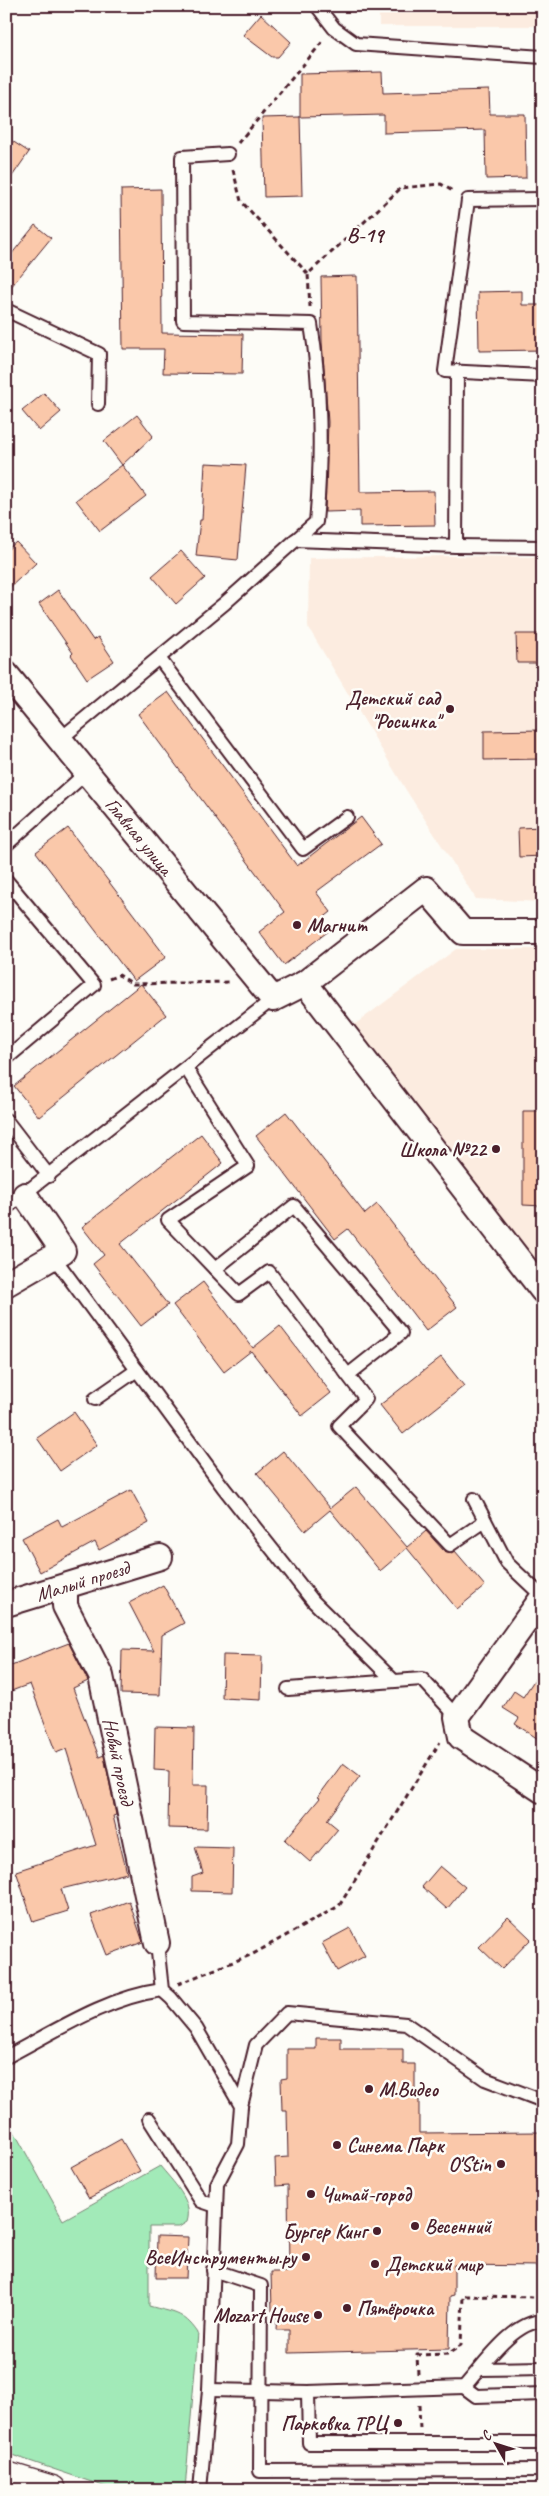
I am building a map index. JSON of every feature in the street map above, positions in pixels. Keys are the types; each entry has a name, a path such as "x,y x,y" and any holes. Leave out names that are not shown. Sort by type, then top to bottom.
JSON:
{"street":[{"name":"Главная улица","path":"6,674 273,999"},
{"path":"273,999 305,983 426,889 463,932 543,932"},
{"path":"305,983 543,1291"},
{"path":"6,1284 63,1250 15,1201"},
{"name":"Малый проезд","path":"6,1604 160,1557"},
{"name":"Новый проезд","path":"65,1587 65,1606 100,1676 157,1943"},
{"path":"543,1597 456,1717 461,1737 543,1791"},
{"path":"6,2476 52,2490"}],"lane":[{"path":"317,6 334,28 356,44 543,57"},
{"path":"59,740 159,658 316,522 318,497 317,359 311,324 183,321 182,156 228,154"},
{"path":"543,199 468,200 446,371 543,376"},
{"path":"6,310 99,354 98,404"},
{"path":"456,546 457,371"},
{"path":"294,540 543,547"},
{"path":"159,658 303,849 347,817"},
{"path":"6,845 86,773"},
{"path":"6,880 94,985 6,1059"},
{"path":"15,1201 273,999"},
{"path":"186,1068 248,1166 168,1220 239,1294 269,1272 366,1399 339,1426 450,1545 485,1521"},
{"path":"6,1120 49,1176"},
{"path":"215,1269 294,1206 401,1334 348,1375"},
{"path":"53,1256 223,1487 313,1601 394,1681"},
{"path":"95,1399 137,1370"},
{"path":"474,1500 508,1563 543,1597"},
{"path":"288,1689 422,1679 456,1717"},
{"path":"157,1943 162,1990 196,2028 241,2106"},
{"path":"6,2057 107,2004 137,1994 162,1990"},
{"path":"200,2490 209,2390 217,2184 238,2144 241,2106 256,2045 288,2013 406,2024 486,2079 543,2101"},
{"path":"223,2075 234,2083 242,2081 249,2074"},
{"path":"149,2119 201,2201 216,2206"},
{"path":"213,2270 261,2286 260,2471 543,2470"},
{"path":"464,2387 516,2330 541,2319"},
{"path":"480,2370 543,2368"},
{"path":"209,2390 308,2392 464,2387 476,2396 543,2394"},
{"path":"308,2392 309,2444 543,2443"}],"path":[{"path":"311,324 308,274 241,201 228,154 334,28"},
{"path":"308,274 400,188 441,184 468,200"},
{"path":"94,985 119,975 133,984 258,981"},
{"path":"162,1990 254,1954 339,1906 456,1717"},
{"path":"463,2296 543,2298"}],"shaded area":[{"path":"379,6 543,6 543,26 379,26"},
{"name":"Детский сад \"Росинка\"","path":"543,557 543,902 476,899 406,790 308,627 309,558"},
{"name":"Школа №22","path":"456,949 543,949 543,1274 354,1025"}],"green space":[{"path":"6,2117 63,2220 160,2166 185,2199 188,2214 187,2222 179,2227 149,2227 149,2306 177,2314 187,2320 198,2333 185,2490 115,2490 6,2453"}],"building":[{"path":"261,14 291,42 278,57 272,57 243,35"},
{"path":"382,72 383,93 489,90 490,114 525,114 526,178 486,179 485,130 384,133 384,115 300,117 300,74"},
{"path":"300,117 302,196 264,197 262,118"},
{"path":"6,137 29,152 6,185"},
{"path":"161,189 162,333 243,334 242,374 163,373 164,349 123,349 121,190"},
{"path":"35,225 51,238 6,293 6,261"},
{"path":"357,276 360,492 434,491 435,525 360,526 360,511 325,512 328,422 322,342 321,277"},
{"path":"522,291 522,305 543,305 543,350 479,351 478,292"},
{"path":"44,393 61,412 39,431 22,411"},
{"path":"137,415 153,436 122,465 104,441"},
{"path":"205,463 246,465 238,560 196,556 200,520 202,520"},
{"path":"122,465 146,496 100,531 76,500"},
{"path":"16,542 36,563 6,591 6,551"},
{"path":"181,551 205,578 176,604 152,576"},
{"path":"58,590 93,640 98,637 114,661 87,679 71,655 73,653 39,604"},
{"path":"516,634 543,634 543,663 517,663"},
{"path":"168,692 297,866 361,817 381,844 316,892 331,912 322,919 330,930 284,965 259,932 285,912 138,714"},
{"path":"543,730 543,759 484,760 484,731"},
{"path":"543,827 543,856 519,857 518,828"},
{"path":"68,828 166,957 134,981 36,852"},
{"path":"141,984 166,1015 39,1117 14,1086"},
{"path":"523,1111 543,1111 543,1206 523,1205"},
{"path":"286,1112 365,1214 377,1204 457,1307 426,1331 348,1229 335,1239 256,1136"},
{"path":"201,1134 223,1163 120,1244 168,1305 141,1326 93,1264 104,1255 82,1227"},
{"path":"203,1282 253,1348 280,1326 331,1393 302,1416 251,1351 224,1372 173,1305"},
{"path":"441,1357 464,1386 403,1434 380,1405"},
{"path":"74,1412 97,1445 60,1471 37,1438"},
{"path":"283,1451 330,1508 356,1487 407,1547 426,1531 444,1551 451,1553 455,1551 485,1586 457,1609 407,1548 380,1571 330,1510 305,1531 257,1473"},
{"path":"131,1490 149,1523 99,1550 95,1542 40,1572 22,1538 58,1519 62,1527"},
{"path":"163,1585 184,1623 162,1635 160,1695 121,1694 122,1650 154,1651 129,1603"},
{"path":"69,1643 88,1681 73,1688 99,1757 104,1755 116,1815 113,1816 127,1873 61,1889 68,1911 33,1922 16,1871 96,1845 66,1749 56,1753 30,1684 6,1693 6,1667"},
{"path":"223,1655 262,1656 261,1700 222,1698"},
{"path":"543,1667 543,1742 515,1724 519,1718 503,1708 514,1691 523,1697"},
{"path":"155,1727 194,1728 193,1785 208,1785 207,1829 168,1828 169,1771 154,1770"},
{"path":"343,1763 360,1776 327,1820 338,1829 310,1862 285,1840 320,1798 318,1797"},
{"path":"195,1847 233,1848 232,1892 192,1891 192,1877 203,1873"},
{"path":"440,1866 465,1887 447,1909 422,1887"},
{"path":"129,1901 143,1942 107,1955 91,1915"},
{"path":"508,1917 531,1939 502,1969 479,1947"},
{"path":"350,1928 365,1956 337,1971 322,1943"},
{"name":"Весенний","path":"316,2038 341,2038 341,2049 403,2049 403,2064 415,2064 415,2099 419,2100 419,2133 543,2132 543,2266 454,2265 454,2295 450,2296 449,2349 289,2353 289,2330 276,2330 277,2311 272,2311 271,2272 289,2272 288,2185 276,2186 275,2158 288,2157 287,2110 282,2110 281,2079 287,2078 287,2049 316,2049"},
{"path":"121,2139 140,2171 89,2198 71,2167"},
{"path":"157,2236 188,2237 186,2278 156,2278"}],"place":[{"name":"Детский сад \"Росинка\"","path":"450,709"},
{"name":"Магнит","path":"297,925"},
{"name":"Школа №22","path":"496,1149"},
{"name":"М.Видео","path":"369,2089"},
{"name":"Синема Парк","path":"337,2145"},
{"name":"O'Stin","path":"501,2164"},
{"name":"Читай-город","path":"311,2194"},
{"name":"Весенний","path":"415,2226"},
{"name":"Бургер Кинг","path":"377,2231"},
{"name":"ВсеИнструменты.ру","path":"306,2257"},
{"name":"Детский мир","path":"375,2264"},
{"name":"Пятёрочка","path":"347,2308"},
{"name":"Mozart House","path":"318,2315"},
{"name":"Парковка ТРЦ","path":"398,2423"}],"district":[{"name":"В-19","path":"365,235"}]}
